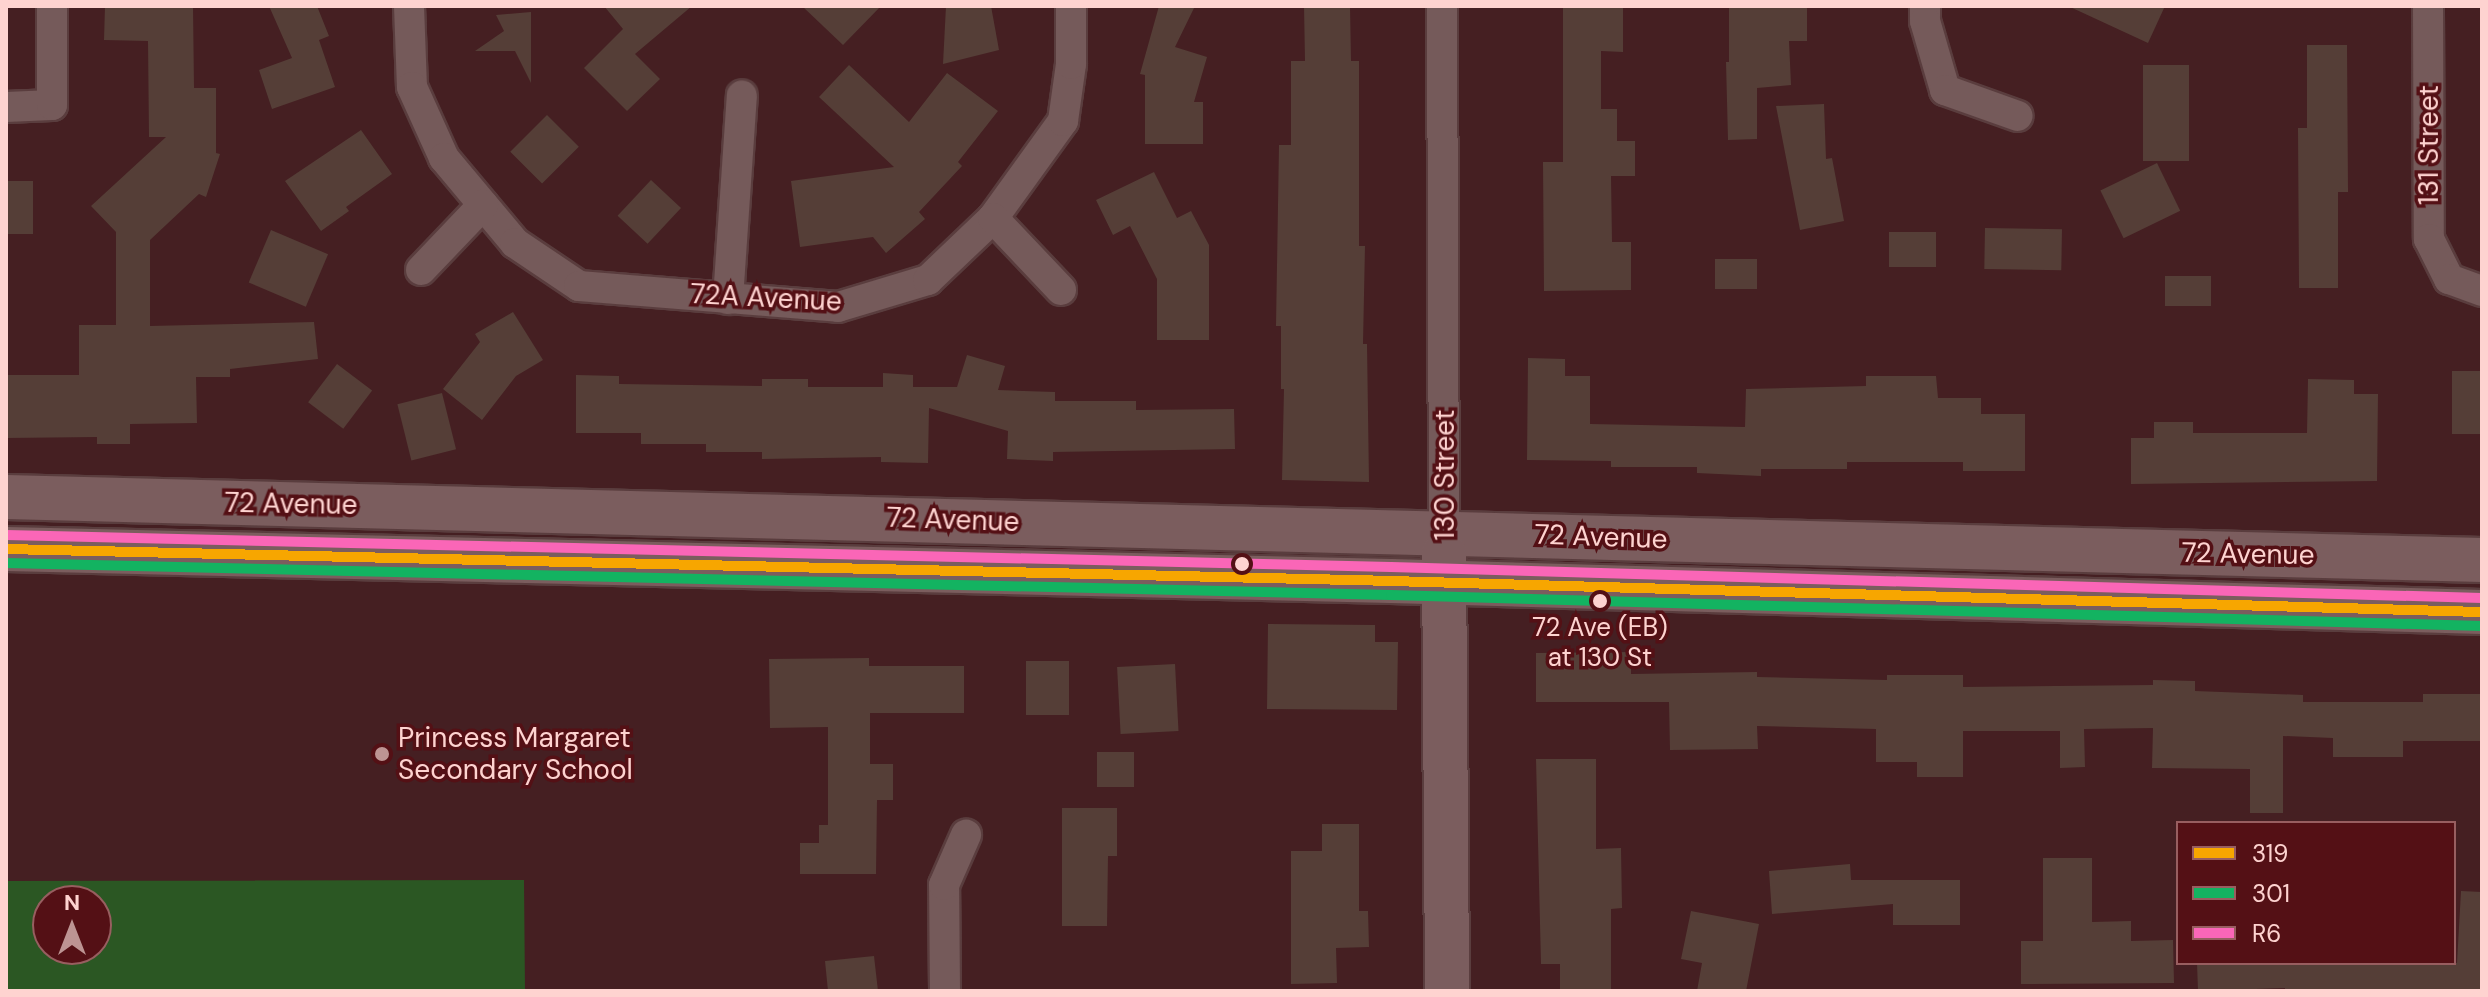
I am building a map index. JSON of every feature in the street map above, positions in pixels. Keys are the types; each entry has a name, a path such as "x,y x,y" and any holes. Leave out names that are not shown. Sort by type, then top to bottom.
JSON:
{"main road":[{"name":"72 Avenue","path":"6,497 2482,560"},
{"path":"625,564 646,545 688,534 719,514"},
{"name":"130 Street","path":"1444,534 1447,991"},
{"name":"72 Avenue","path":"6,549 1444,583 2482,612"}],"street":[{"path":"6,107 52,105 52,6"},
{"name":"72A Avenue","path":"409,6 412,87 444,158 515,243 579,286 838,307 928,280 993,218 1063,121 1071,64 1071,6"},
{"name":"130 Street","path":"1442,6 1444,534"},
{"path":"1925,6 1925,21 1945,90 2018,116"},
{"name":"131 Street","path":"2428,6 2429,239 2449,279 2482,291"},
{"path":"728,299 742,95"},
{"path":"421,270 483,205"},
{"path":"993,218 1061,290"},
{"path":"945,991 944,885 966,835"}],"green space":[{"path":"524,880 525,991 6,991 6,881"}],"building":[{"path":"105,6 193,6 194,88 216,88 216,153 220,154 206,197 199,194 150,240 150,326 314,322 318,359 230,369 230,377 196,377 197,423 130,424 130,444 97,444 97,437 6,438 6,375 79,375 79,325 116,325 116,232 91,206 166,137 149,137 148,41 104,40"},
{"path":"269,6 317,6 329,36 319,40 335,87 272,109 259,70 292,58"},
{"path":"604,6 692,6 635,54 660,79 627,111 584,68 623,29"},
{"path":"802,6 881,6 843,45"},
{"path":"946,6 991,6 999,50 943,64"},
{"path":"1159,6 1195,6 1175,47 1207,57 1194,102 1203,102 1203,144 1145,144 1145,75 1140,74"},
{"path":"1304,6 1350,6 1351,61 1359,61 1359,246 1365,246 1363,344 1367,344 1369,482 1282,480 1284,389 1281,389 1281,326 1276,326 1279,145 1291,145 1291,61 1305,61"},
{"path":"1563,6 1623,6 1623,52 1601,51 1601,109 1617,109 1617,141 1635,141 1635,176 1611,176 1612,242 1631,242 1631,290 1544,291 1543,162 1563,162"},
{"path":"1729,6 1807,6 1807,41 1789,41 1791,85 1757,88 1757,139 1728,140 1726,62 1729,62"},
{"path":"2068,6 2165,6 2148,43"},
{"path":"531,12 531,83 515,51 475,51 504,31 496,15"},
{"path":"2307,45 2347,45 2348,192 2338,192 2338,288 2299,288 2298,128 2307,128"},
{"path":"849,65 909,122 947,73 998,111 958,162 962,166 919,212 925,219 886,253 873,237 800,247 791,181 894,167 819,97"},
{"path":"2143,65 2189,65 2189,161 2143,161"},
{"path":"1824,104 1826,159 1832,158 1844,221 1800,230 1776,106"},
{"path":"547,115 579,147 542,184 510,152"},
{"path":"361,130 392,174 346,207 349,211 321,231 285,181"},
{"path":"2157,163 2180,211 2124,238 2100,191"},
{"path":"1154,172 1177,218 1191,211 1209,245 1209,340 1157,340 1157,279 1130,226 1113,235 1096,200"},
{"path":"651,180 681,208 648,244 618,216"},
{"path":"6,181 33,181 33,234 6,234"},
{"path":"1985,228 2062,229 2061,270 1984,269"},
{"path":"271,230 328,254 306,307 249,282"},
{"path":"1889,232 1936,232 1936,267 1889,267"},
{"path":"1715,259 1757,259 1757,289 1715,289"},
{"path":"2165,276 2211,276 2211,306 2165,306"},
{"path":"513,312 543,360 516,376 482,420 443,389 480,342 475,334"},
{"path":"967,355 1005,366 998,390 1055,392 1055,401 1136,401 1136,410 1234,409 1235,449 1053,452 1053,461 1007,459 1008,431 929,408 928,463 881,462 881,457 762,459 762,452 706,452 706,444 641,444 641,433 576,433 576,375 619,376 619,384 762,386 762,379 808,379 808,387 883,387 883,373 913,375 913,387 957,387"},
{"path":"1528,358 1565,359 1565,376 1590,376 1590,424 1745,427 1746,389 1866,386 1866,376 1936,376 1938,398 1981,398 1981,414 2025,414 2025,471 1963,471 1963,462 1847,462 1847,469 1761,469 1761,476 1697,473 1697,467 1611,467 1611,461 1527,460"},
{"path":"337,364 372,390 343,429 308,402"},
{"path":"2452,371 2482,371 2482,434 2452,434"},
{"path":"2308,379 2354,380 2354,394 2378,394 2377,481 2131,484 2131,438 2154,438 2154,422 2193,422 2193,433 2307,433"},
{"path":"442,393 456,449 411,460 397,404"},
{"path":"1268,624 1375,625 1375,642 1398,642 1397,710 1267,709"},
{"path":"1631,652 1631,674 1757,672 1757,677 1887,680 1887,675 1963,675 1963,687 2153,685 2153,680 2195,681 2195,691 2303,695 2303,702 2423,702 2423,694 2482,694 2482,741 2403,741 2403,757 2333,757 2333,738 2283,736 2283,813 2250,813 2250,769 2152,768 2153,728 2084,729 2085,767 2060,768 2060,731 1963,731 1963,777 1917,777 1917,762 1876,762 1876,729 1757,726 1758,749 1670,750 1669,702 1536,702 1536,653"},
{"path":"869,658 869,666 964,666 964,713 870,713 870,764 893,764 893,800 877,800 876,874 800,874 800,843 819,843 819,825 828,825 828,727 770,728 769,659"},
{"path":"1026,661 1069,661 1069,715 1026,715"},
{"path":"1175,664 1179,731 1121,734 1117,667"},
{"path":"1097,752 1134,752 1134,787 1097,787"},
{"path":"1536,759 1596,759 1596,849 1621,848 1622,908 1611,909 1611,991 1560,991 1560,964 1541,964"},
{"path":"1062,808 1117,808 1117,856 1108,856 1107,926 1062,926"},
{"path":"1322,824 1359,824 1359,911 1368,911 1369,947 1336,948 1337,983 1291,984 1291,851 1322,851"},
{"path":"2043,858 2092,858 2092,922 2131,921 2131,941 2173,940 2174,983 2021,984 2021,941 2043,941"},
{"path":"1850,864 1851,880 1960,880 1960,925 1893,925 1893,904 1772,914 1769,871"},
{"path":"2461,891 2482,892 2482,991 2285,991 2285,988 2198,991 2197,965 2457,963"},
{"path":"1691,911 1759,924 1746,991 1697,991 1702,963 1681,959"},
{"path":"874,956 878,991 828,991 825,961"}],"transit line":[{"name":"R6","path":"6,535 1391,567 2482,598"},
{"name":"319","path":"6,549 1391,581 2482,612"},
{"name":"301","path":"6,563 1391,595 2482,626"}],"place":[{"name":"72 Ave (EB) at 130 St","path":"1600,601"},
{"name":"Princess Margaret Secondary School","path":"382,754"}]}
